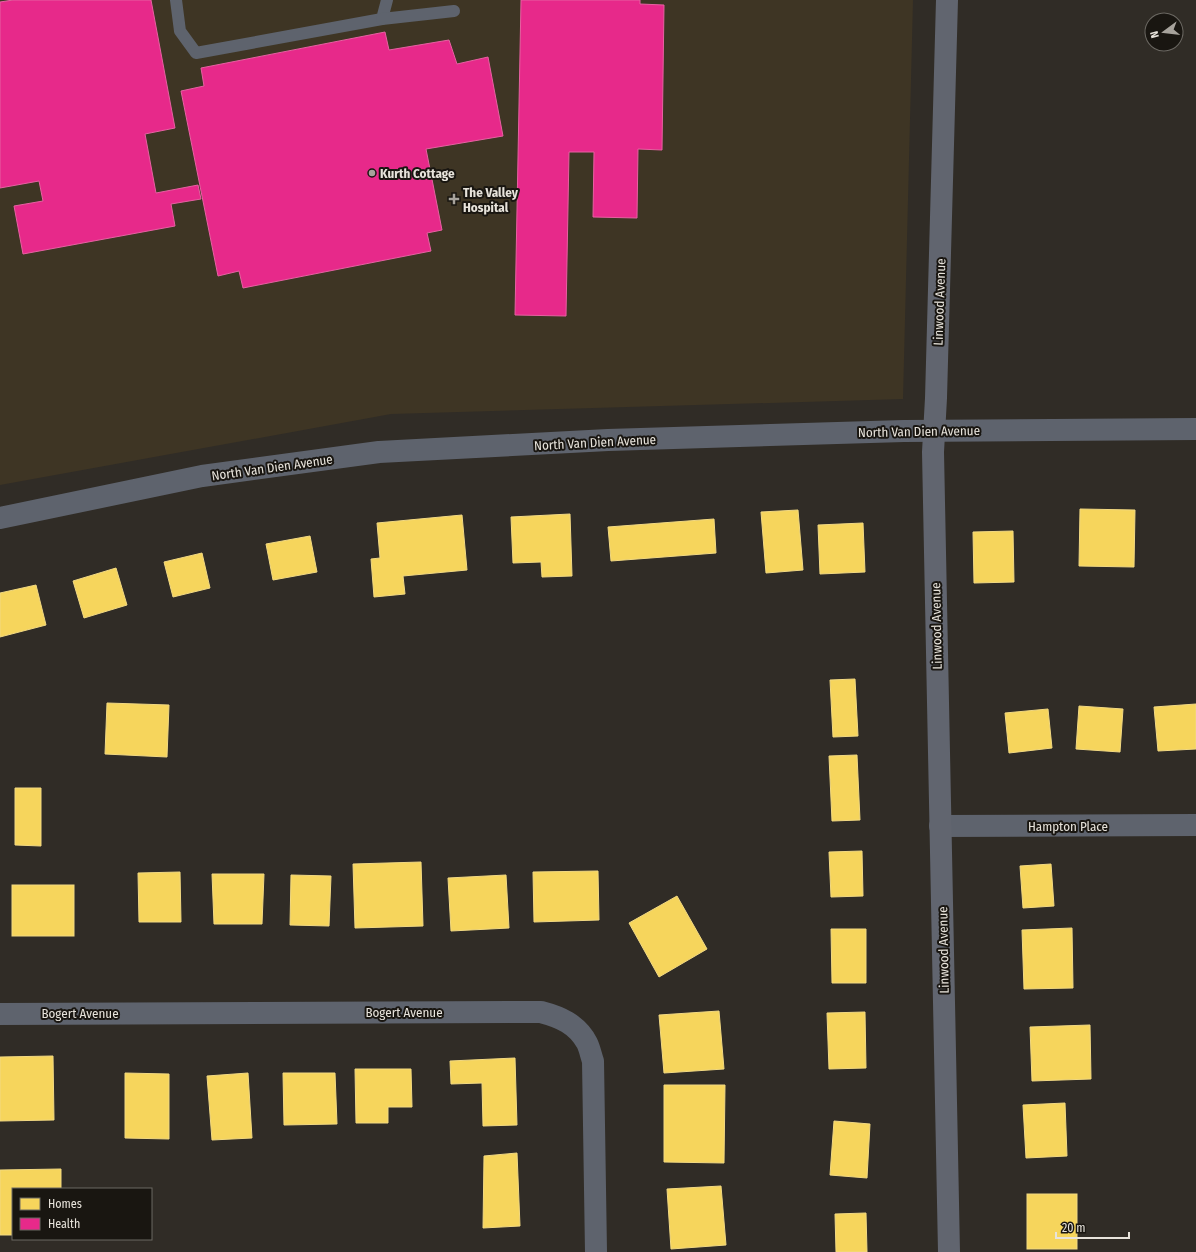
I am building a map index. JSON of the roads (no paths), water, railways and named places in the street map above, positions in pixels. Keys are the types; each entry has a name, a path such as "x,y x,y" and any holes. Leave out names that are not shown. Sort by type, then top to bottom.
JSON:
{"main road":[{"name":"Linwood Avenue","path":"947,0 933,460 949,1252"}],"street":[{"name":"North Van Dien Avenue","path":"0,518 202,476 378,452 608,440 934,431 1196,430"},
{"name":"Hampton Place","path":"940,826 1196,825"},
{"name":"Bogert Avenue","path":"0,1014 541,1012 561,1018 577,1030 587,1043 593,1061 596,1252"}],"lane":[{"path":"176,0 180,31 196,53 382,19 454,11"},
{"path":"382,19 387,0"}],"place":[{"name":"Kurth Cottage","path":"372,173"},
{"name":"The Valley Hospital","path":"454,199"}]}
